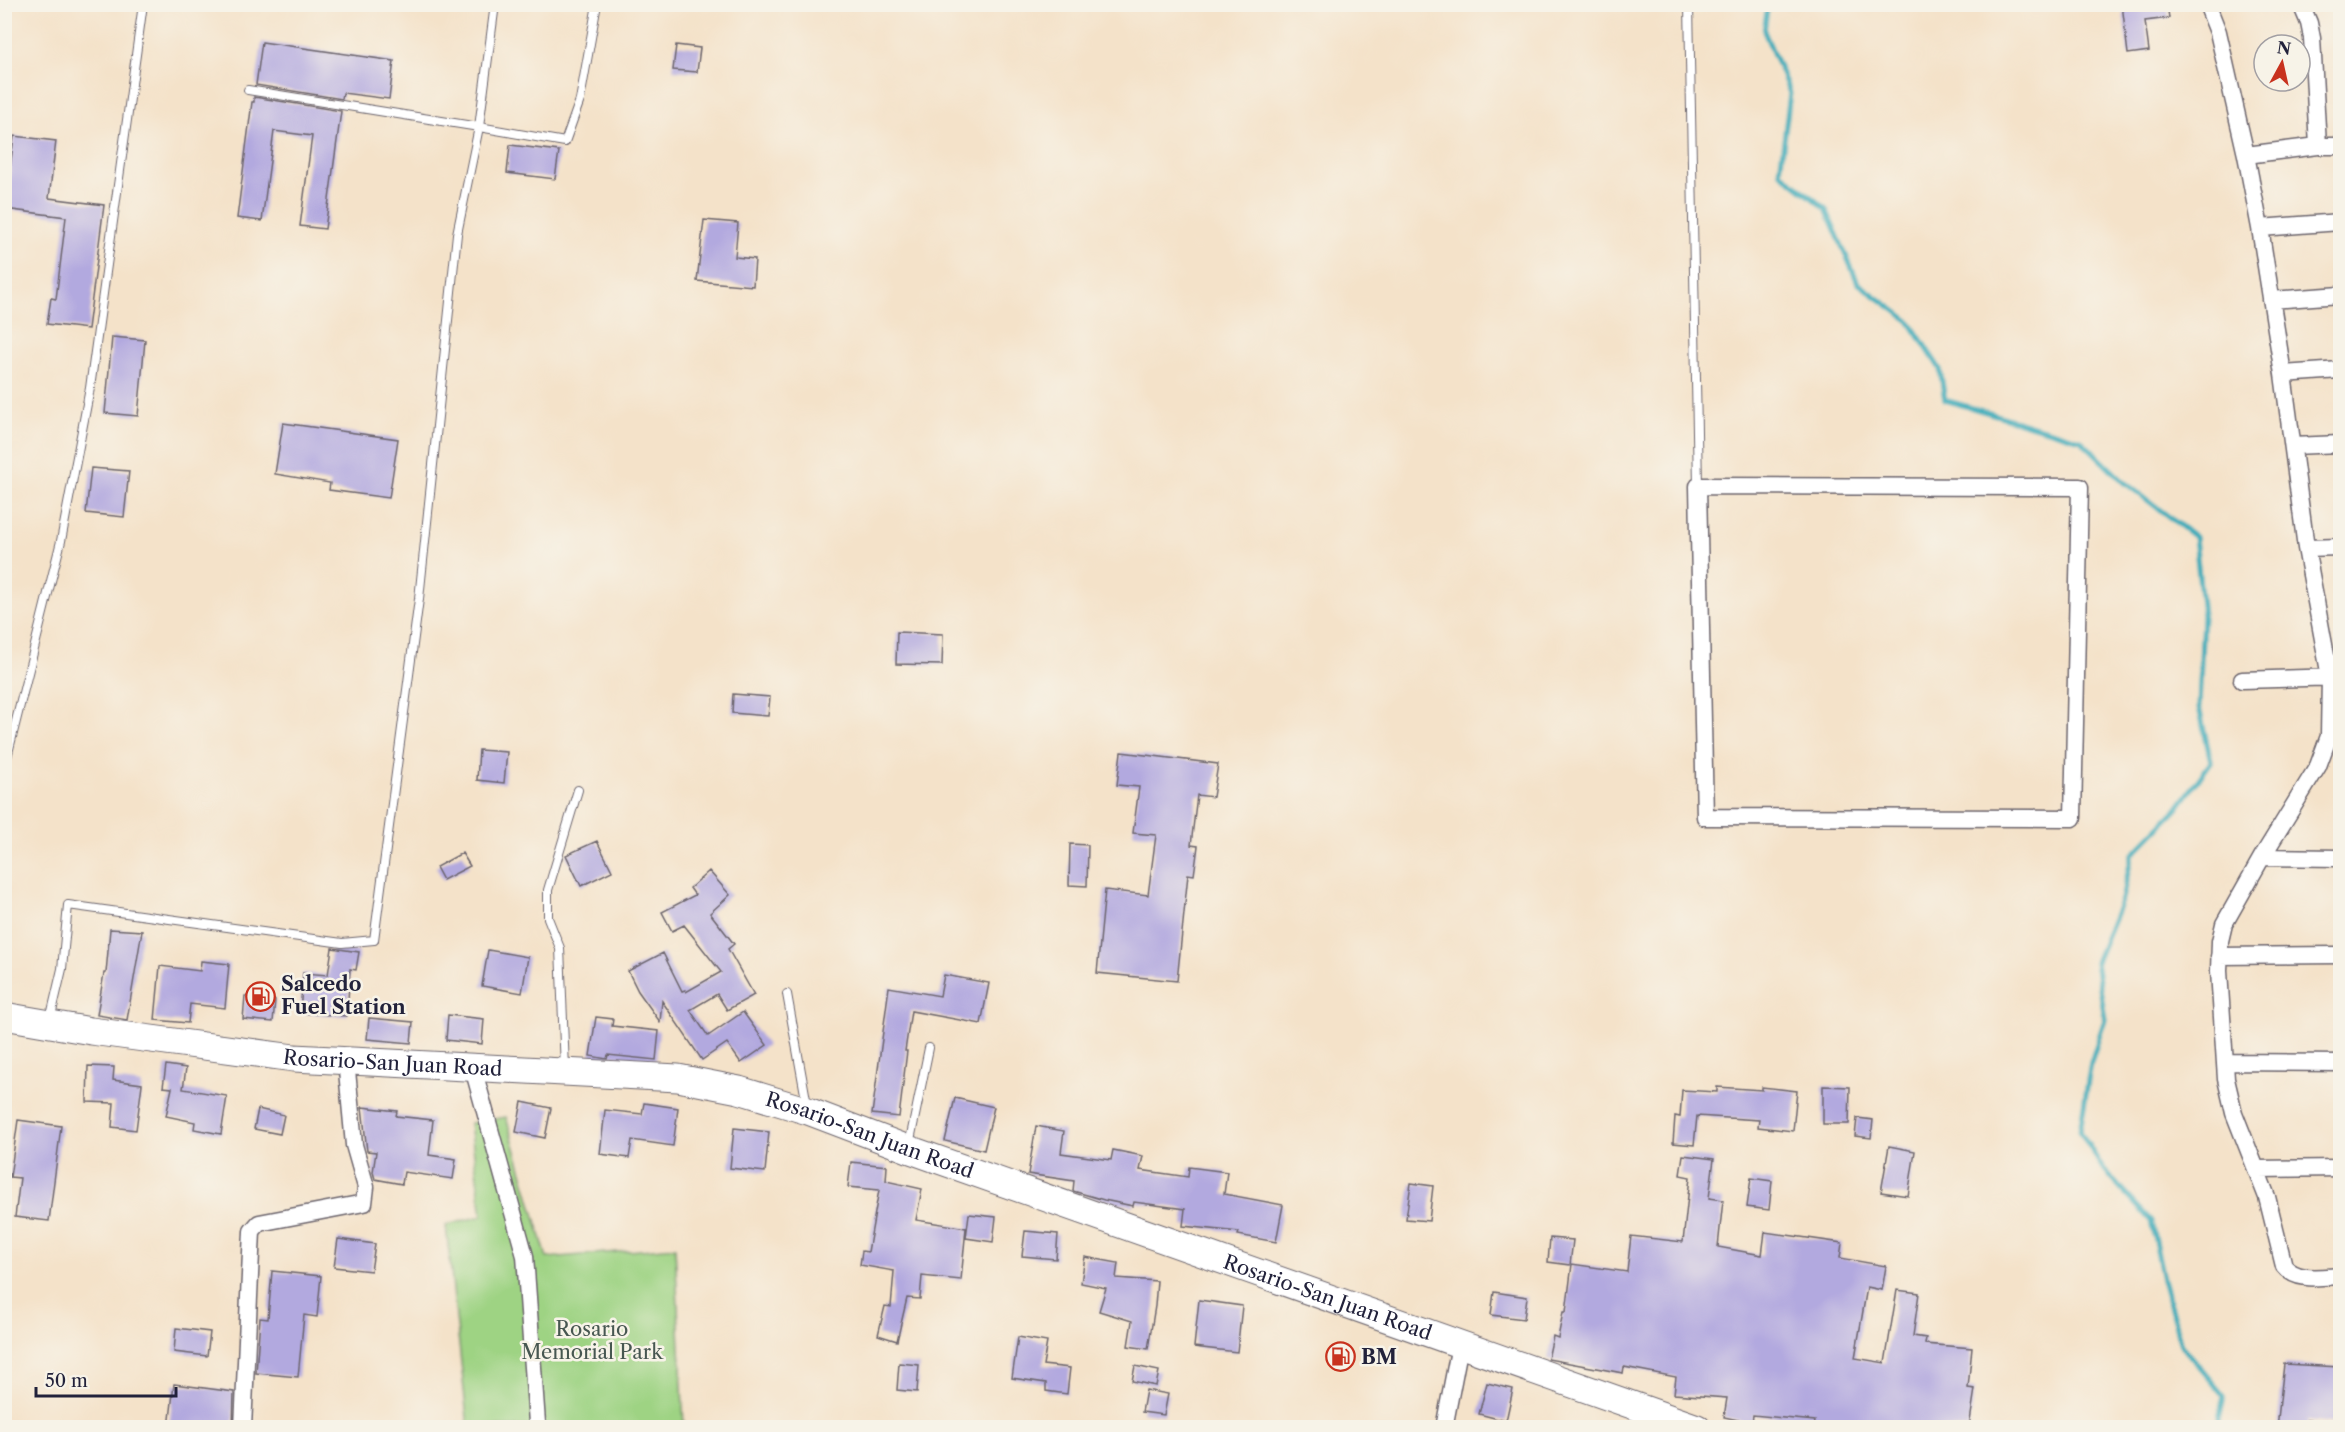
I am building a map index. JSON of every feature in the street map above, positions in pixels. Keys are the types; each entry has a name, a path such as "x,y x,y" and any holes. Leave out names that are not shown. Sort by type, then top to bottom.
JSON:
{"main road":[{"name":"Rosario-San Juan Road","path":"4,1016 284,1056 678,1078 739,1090 808,1111 908,1149 1697,1428"}],"street":[{"path":"2207,4 2218,32 2260,228 2283,374 2306,548 2335,677 2328,736 2318,766 2224,924 2219,956 2226,1078 2234,1113 2258,1169 2271,1208 2284,1266 2289,1272 2301,1277 2340,1276"},
{"path":"2301,4 2312,38 2318,146"},
{"path":"2246,155 2318,146 2340,146"},
{"path":"2260,228 2340,222"},
{"path":"2271,300 2340,295"},
{"path":"2283,374 2340,370"},
{"path":"2293,446 2340,444"},
{"path":"1698,486 2080,487 2073,818 1705,818 1698,486"},
{"path":"2306,548 2340,547"},
{"path":"2242,680 2335,677"},
{"path":"2262,857 2340,858"},
{"path":"2219,956 2340,955"},
{"path":"243,1428 252,1232 259,1223 364,1203 366,1187 354,1145 346,1060"},
{"path":"2225,1062 2340,1063"},
{"path":"473,1068 525,1256 537,1423 540,1428"},
{"path":"2258,1169 2340,1168"},
{"path":"1444,1428 1460,1345"}],"lane":[{"path":"4,769 61,541 90,388 143,4"},
{"path":"49,1024 62,969 68,905 342,942 374,939 419,599 457,234 479,127 495,4"},
{"path":"248,90 565,142 580,100 597,4"},
{"path":"1689,4 1698,486"},
{"path":"565,1072 560,948 549,918 548,890 578,790"},
{"path":"787,994 808,1111"},
{"path":"908,1149 929,1048"}],"green space":[{"name":"Rosario Memorial Park","path":"506,1117 547,1258 675,1247 684,1427 468,1427 446,1225 482,1216 470,1123"}],"building":[{"path":"2122,4 2167,4 2169,18 2145,21 2149,51 2128,54"},
{"path":"262,42 394,61 389,99 343,93 342,99 256,85"},
{"path":"676,45 700,48 697,72 673,70"},
{"path":"254,97 341,111 325,229 300,226 312,136 274,131 262,221 237,218"},
{"path":"14,136 56,141 49,198 104,205 88,329 47,324 51,298 56,299 66,217 5,209"},
{"path":"510,145 559,151 555,179 507,173"},
{"path":"704,220 738,223 735,257 755,259 753,286 697,281"},
{"path":"112,337 145,340 138,416 105,413"},
{"path":"283,423 398,439 389,498 329,490 330,483 275,474"},
{"path":"91,468 129,471 124,517 86,513"},
{"path":"897,632 943,634 942,665 896,664"},
{"path":"733,694 770,697 768,716 732,713"},
{"path":"479,750 507,752 504,783 477,780"},
{"path":"1121,752 1218,764 1213,797 1197,795 1191,845 1198,846 1194,875 1188,874 1177,981 1097,973 1105,890 1148,895 1156,835 1133,833 1139,787 1117,785"},
{"path":"597,841 612,871 581,886 566,855"},
{"path":"1070,844 1088,845 1087,886 1069,885"},
{"path":"462,853 470,866 443,880 436,867"},
{"path":"709,871 730,895 710,913 734,944 728,949 754,995 727,1010 717,994 690,1010 708,1036 743,1012 767,1045 741,1063 727,1043 702,1060 662,1001 660,1022 638,991 628,971 663,953 682,991 686,992 721,972 684,925 672,931 662,912 695,895 690,888"},
{"path":"110,929 142,931 127,1020 97,1015 104,973 106,973"},
{"path":"332,948 359,952 356,970 350,969 347,1016 300,1013 303,973 328,975"},
{"path":"488,950 528,957 522,993 482,986"},
{"path":"201,961 229,964 225,1008 190,1004 188,1023 155,1020 160,966 200,971"},
{"path":"944,975 989,983 981,1024 911,1011 899,1117 872,1114 889,987 940,996"},
{"path":"245,996 275,1000 273,1022 243,1019"},
{"path":"448,1015 484,1019 482,1044 446,1040"},
{"path":"596,1017 613,1019 612,1026 659,1031 656,1060 608,1055 607,1059 590,1056"},
{"path":"369,1018 413,1022 411,1043 367,1039"},
{"path":"166,1065 186,1068 183,1089 227,1096 221,1134 194,1129 195,1122 166,1116 172,1088 163,1087"},
{"path":"88,1066 114,1067 113,1080 142,1084 136,1130 112,1127 114,1103 87,1102"},
{"path":"1823,1086 1850,1087 1849,1124 1823,1124"},
{"path":"1717,1087 1762,1090 1762,1087 1797,1091 1793,1131 1758,1127 1759,1120 1697,1116 1694,1145 1673,1143 1675,1116 1680,1117 1682,1090 1717,1092"},
{"path":"955,1098 994,1107 984,1150 945,1141"},
{"path":"522,1102 551,1108 545,1138 516,1132"},
{"path":"644,1103 678,1108 673,1146 632,1140 629,1158 600,1154 605,1110 642,1114"},
{"path":"362,1107 397,1111 396,1116 433,1120 429,1155 456,1159 453,1179 404,1172 402,1184 375,1179 373,1172 376,1152 367,1151"},
{"path":"258,1109 284,1115 280,1134 254,1129"},
{"path":"1857,1118 1873,1120 1871,1138 1855,1136"},
{"path":"18,1120 61,1126 49,1221 15,1217 20,1178 10,1177"},
{"path":"1036,1126 1064,1131 1061,1153 1111,1160 1113,1150 1143,1156 1140,1170 1188,1177 1189,1167 1227,1172 1224,1194 1283,1205 1276,1242 1238,1235 1239,1232 1183,1226 1185,1209 1134,1202 1133,1206 1104,1200 1073,1191 1074,1181 1028,1174"},
{"path":"734,1128 769,1132 765,1172 730,1168"},
{"path":"1889,1146 1915,1151 1908,1196 1881,1192"},
{"path":"1683,1155 1714,1159 1709,1198 1723,1200 1718,1247 1762,1255 1765,1232 1842,1243 1840,1258 1886,1266 1882,1290 1867,1287 1855,1358 1885,1363 1897,1290 1919,1293 1913,1336 1926,1338 1925,1344 1972,1348 1968,1388 1975,1389 1969,1428 1814,1428 1815,1421 1753,1415 1752,1423 1724,1417 1727,1398 1674,1394 1676,1377 1624,1367 1623,1373 1548,1359 1553,1336 1558,1338 1563,1312 1566,1312 1572,1264 1627,1272 1631,1236 1683,1242 1690,1177 1680,1175"},
{"path":"851,1162 887,1166 886,1181 922,1189 916,1220 966,1228 961,1280 922,1276 920,1299 907,1298 897,1341 878,1335 885,1306 891,1307 894,1271 860,1265 862,1251 868,1252 879,1190 848,1187"},
{"path":"1751,1178 1772,1181 1769,1210 1747,1207"},
{"path":"1411,1183 1433,1186 1429,1221 1406,1219"},
{"path":"969,1214 996,1217 993,1242 966,1238"},
{"path":"1025,1231 1058,1234 1056,1259 1022,1256"},
{"path":"1550,1238 1573,1240 1570,1265 1548,1262"},
{"path":"338,1239 375,1244 371,1271 334,1267"},
{"path":"1085,1257 1118,1263 1116,1278 1157,1281 1148,1349 1128,1346 1132,1321 1099,1311 1106,1288 1081,1283"},
{"path":"272,1271 321,1276 317,1317 304,1315 298,1377 256,1373 260,1318 268,1319"},
{"path":"1494,1292 1527,1297 1524,1319 1491,1315"},
{"path":"1199,1300 1242,1306 1237,1352 1194,1347"},
{"path":"176,1328 210,1332 207,1356 174,1352"},
{"path":"1018,1337 1047,1342 1043,1365 1070,1368 1067,1394 1046,1391 1046,1383 1012,1378"},
{"path":"899,1363 919,1365 917,1392 897,1390"},
{"path":"2284,1364 2340,1367 2340,1424 2307,1420 2307,1428 2277,1428"},
{"path":"1135,1366 1159,1371 1156,1386 1132,1381"},
{"path":"1487,1383 1513,1389 1506,1421 1479,1414"},
{"path":"174,1384 234,1392 233,1428 169,1428"},
{"path":"1146,1390 1168,1394 1164,1415 1142,1412"}],"waterway":[{"path":"1768,4 1764,31 1790,93 1780,172 1826,209 1858,283 1909,321 1940,369 1945,400 2081,440 2124,482 2195,537 2203,615 2199,707 2211,762 2177,809 2132,855 2122,899 2096,962 2105,1019 2091,1062 2080,1131 2103,1169 2151,1221 2163,1280 2181,1345 2224,1396 2217,1428"}],"place":[{"name":"Salcedo Fuel Station","path":"260,996"},
{"name":"BM","path":"1340,1357"}]}
